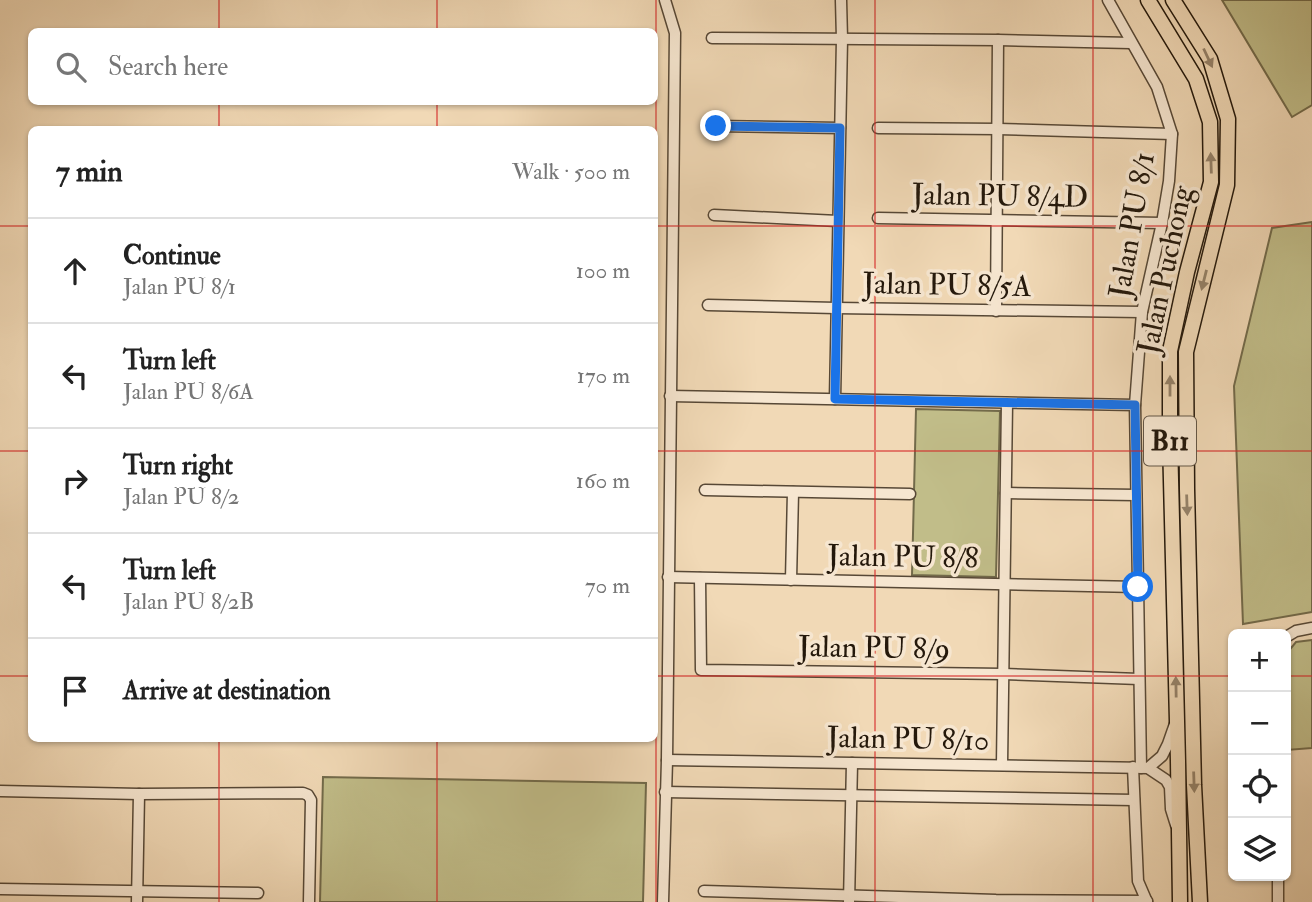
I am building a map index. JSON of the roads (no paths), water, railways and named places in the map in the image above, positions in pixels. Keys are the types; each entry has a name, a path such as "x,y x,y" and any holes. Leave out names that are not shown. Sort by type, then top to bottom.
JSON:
{"main road":[{"name":"Jalan Puchong","path":"1148,0 1196,79 1210,122 1211,182 1186,272 1170,351 1180,902"},
{"name":"Jalan Puchong","path":"1174,0 1210,59 1228,119 1227,185 1186,352 1194,785 1200,902"},
{"path":"1180,0 1195,34"}],"street":[{"path":"663,902 675,33 666,0"},
{"path":"835,399 841,0"},
{"name":"Jalan PU 8/1","path":"1108,0 1157,87 1172,134 1169,181 1162,223 1142,312 1135,405 1141,768 1134,800 1139,881 1147,902"},
{"path":"712,38 1131,43"},
{"path":"996,311 998,40"},
{"path":"716,126 840,128"},
{"path":"878,128 1172,134"},
{"path":"714,215 838,221"},
{"name":"Jalan PU 8/4D","path":"878,218 1162,223"},
{"name":"Jalan PU 8/5A","path":"708,304 1142,312"},
{"path":"670,396 1135,405"},
{"path":"1002,765 1007,403"},
{"path":"705,490 909,494"},
{"path":"791,580 793,492"},
{"path":"1006,493 1136,495"},
{"name":"Jalan PU 8/8","path":"668,577 1138,587"},
{"name":"Jalan PU 8/9","path":"700,578 701,670 1003,674 1139,679"},
{"path":"1291,634 1312,628"},
{"path":"1141,768 1162,756 1176,721"},
{"name":"Jalan PU 8/10","path":"667,760 1141,768"},
{"path":"849,899 852,763"},
{"path":"1141,768 1166,780 1170,787 1171,809 1178,835"},
{"path":"0,791 303,793 311,800 309,902"},
{"path":"665,792 1134,800"},
{"path":"137,897 139,794"},
{"path":"1278,881 1278,902"},
{"path":"0,889 57,896 137,897 258,893"},
{"path":"704,891 849,899 1147,902"}]}
